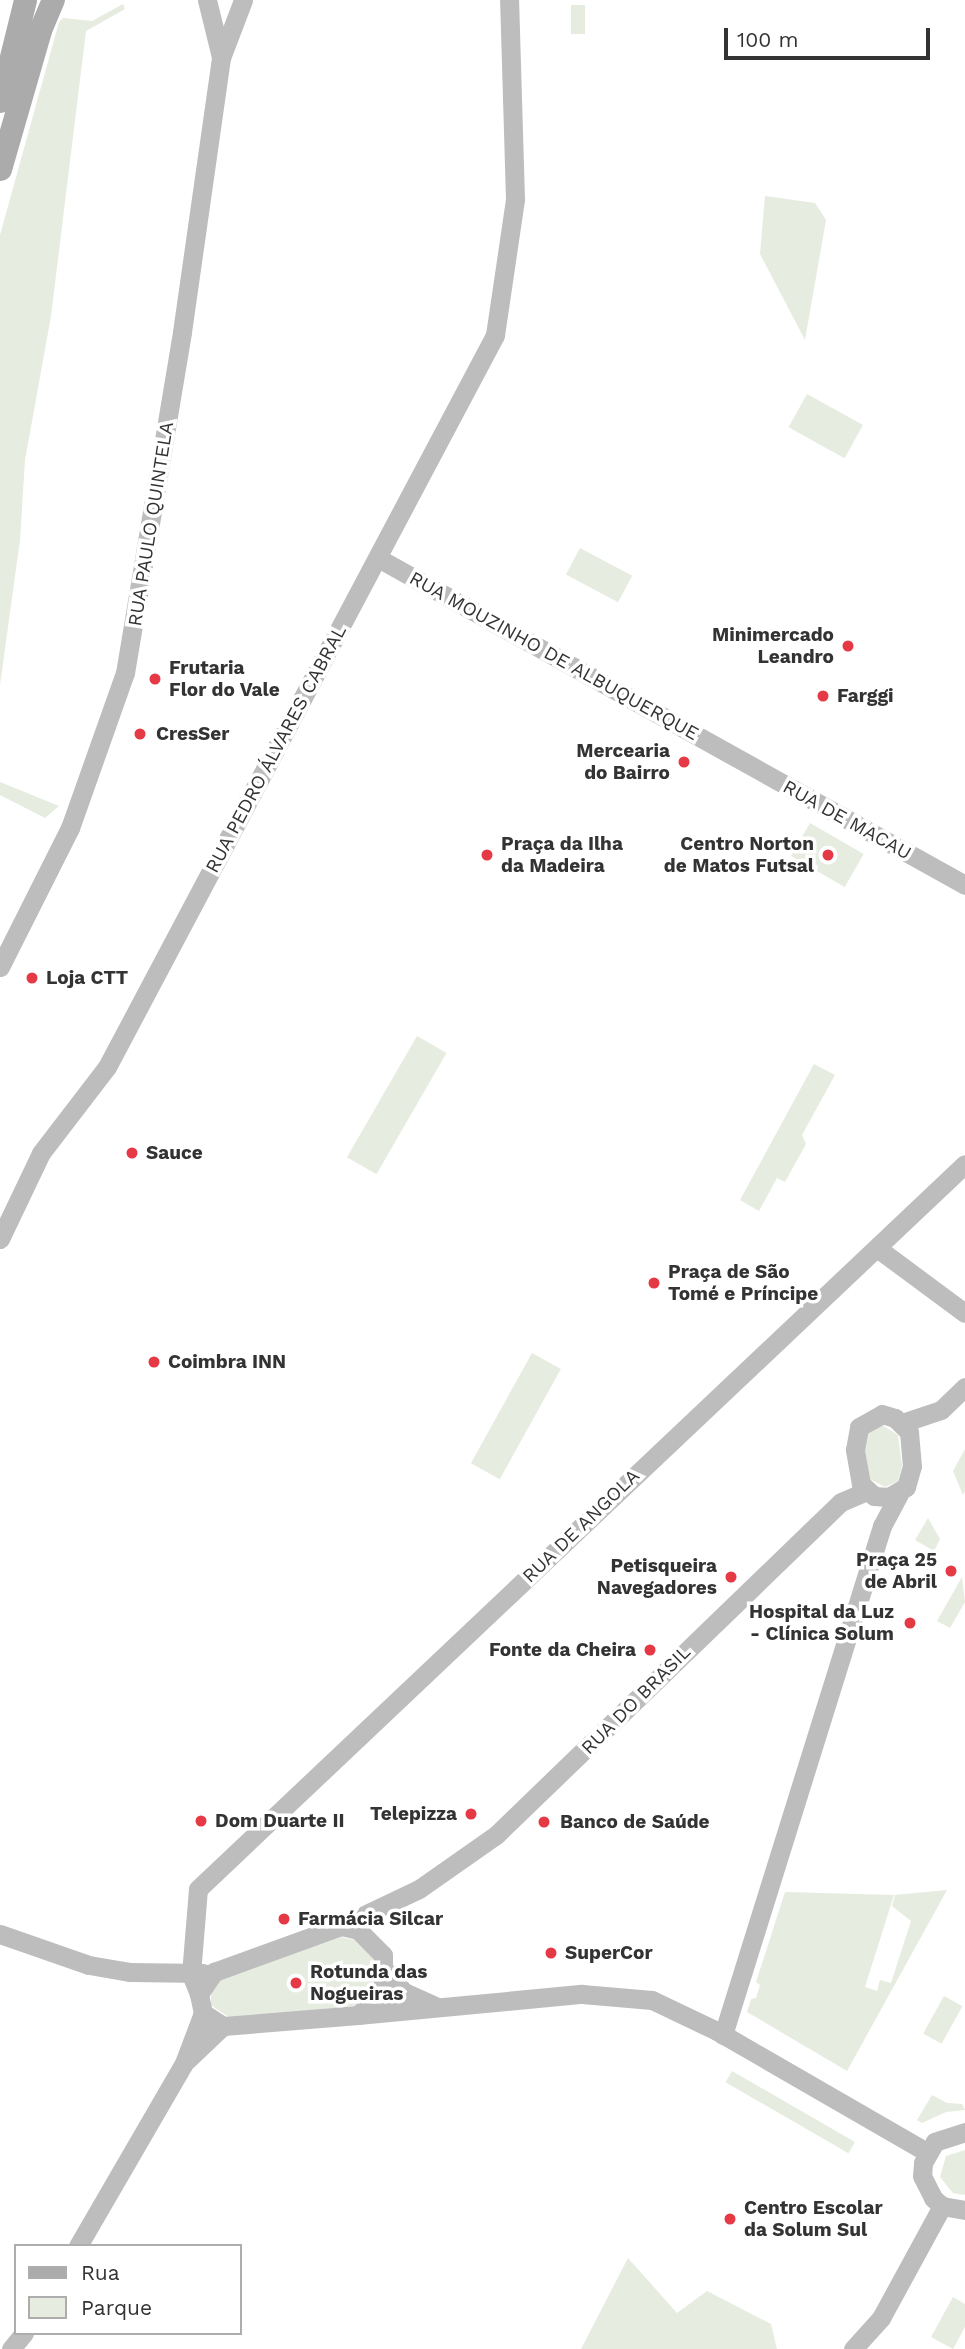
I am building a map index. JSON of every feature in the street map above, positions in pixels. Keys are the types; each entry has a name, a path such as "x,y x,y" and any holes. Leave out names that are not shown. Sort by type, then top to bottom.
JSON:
{"main road":[{"path":"0,101 25,0"},
{"path":"0,169 40,30 53,0"}],"street":[{"path":"207,0 226,7 242,0"},
{"name":"RUA PAULO QUINTELA","path":"207,0 221,58"},
{"name":"RUA PAULO QUINTELA","path":"0,967 70,828 125,673 183,332 221,58 242,0"},
{"name":"RUA PEDRO ÁLVARES CABRAL","path":"0,1239 41,1153 107,1067 495,335 514,200 509,0"},
{"name":"RUA MOUZINHO DE ALBUQUERQUE","path":"378,558 729,754"},
{"name":"RUA DE MACAU","path":"729,754 965,885"},
{"name":"RUA DE ANGOLA","path":"193,1950 198,1889 965,1164"},
{"path":"877,1248 965,1313"},
{"path":"911,1452 941,1410 965,1387"},
{"path":"902,1423 941,1410"},
{"path":"723,2035 882,1525 912,1477 909,1432 902,1423 882,1414 859,1427 857,1469 871,1493 882,1525"},
{"name":"RUA DO BRASIL","path":"341,1926 454,1867 496,1835 727,1609 841,1502 871,1493 899,1494"},
{"name":"RUA DO BRASIL","path":"373,1940 381,1915 396,1899"},
{"path":"0,1934 53,1956 150,1974 191,1974 216,1971 341,1926 373,1940 383,1955 387,1972 383,1990 373,2005 358,2015"},
{"path":"193,1950 216,1971"},
{"path":"193,1950 191,1974 200,2002"},
{"path":"150,1974 180,1964 193,1950"},
{"path":"79,2244 184,2063 200,2002 216,1971"},
{"path":"387,1972 404,1992 435,2006"},
{"path":"150,1974 200,2002 223,2026"},
{"path":"184,2063 223,2026 409,2013 435,2006 613,1993 652,2000 723,2035 927,2152"},
{"path":"965,2133 945,2136 927,2152 923,2164 926,2188 942,2206 965,2210"},
{"path":"853,2349 881,2318 942,2206"},
{"path":"11,2349 22,2335"}],"green space":[{"path":"123,4 125,9 86,31 51,316 25,460 20,540 0,685 0,235 59,22 63,18 92,21"},
{"path":"571,5 585,5 585,34 571,34"},
{"path":"765,196 815,203 826,220 805,340 760,254"},
{"path":"807,394 863,425 845,458 789,427"},
{"path":"580,548 632,576 618,602 566,574"},
{"path":"0,782 59,806 45,818 0,795"},
{"name":"Centro Norton de Matos Futsal","path":"810,823 864,854 845,887 791,856"},
{"path":"417,1036 446,1053 376,1174 347,1157"},
{"path":"814,1064 835,1075 802,1135 806,1144 785,1182 777,1178 759,1211 740,1200"},
{"path":"532,1353 561,1369 500,1479 471,1463"},
{"path":"882,1425 898,1435 902,1466 898,1481 885,1487 870,1479 865,1449 867,1433"},
{"path":"965,1449 965,1491 963,1495 953,1471"},
{"path":"928,1518 940,1539 934,1551 915,1540"},
{"path":"962,1577 965,1602 950,1628 937,1621"},
{"path":"947,1890 847,2071 747,2012 751,1999 756,1998 760,1985 756,1982 785,1892 894,1895 865,1987 877,1991 880,1980 891,1983 911,1921 892,1906 895,1895"},
{"path":"341,1937 354,1940 374,1959 374,1987 354,2006 230,2018 211,2005 211,1989 222,1978"},
{"path":"944,1996 962,2006 942,2044 923,2034"},
{"path":"732,2071 855,2142 848,2153 726,2082"},
{"path":"932,2095 947,2103 962,2104 965,2110 946,2112 922,2123 917,2120"},
{"path":"965,2150 964,2195 953,2193 940,2177 946,2156"},
{"path":"628,2258 677,2313 707,2291 771,2324 777,2349 581,2349"},
{"path":"953,2297 965,2304 965,2327 953,2349 931,2337"}],"place":[{"name":"Minimercado Leandro","path":"848,646"},
{"name":"Frutaria Flor do Vale","path":"155,679"},
{"name":"Farggi","path":"823,696"},
{"name":"CresSer","path":"140,734"},
{"name":"Mercearia do Bairro","path":"684,762"},
{"name":"Praça da Ilha da Madeira","path":"487,855"},
{"name":"Centro Norton de Matos Futsal","path":"828,855"},
{"name":"Loja CTT","path":"32,978"},
{"name":"Sauce","path":"132,1153"},
{"name":"Praça de São Tomé e Príncipe","path":"654,1283"},
{"name":"Coimbra INN","path":"154,1362"},
{"name":"Praça 25 de Abril","path":"951,1571"},
{"name":"Petisqueira Navegadores","path":"731,1577"},
{"name":"Hospital da Luz - Clínica Solum","path":"910,1623"},
{"name":"Fonte da Cheira","path":"650,1650"},
{"name":"Telepizza","path":"471,1814"},
{"name":"Dom Duarte II","path":"201,1821"},
{"name":"Banco de Saúde","path":"544,1822"},
{"name":"Farmácia Silcar","path":"284,1919"},
{"name":"SuperCor","path":"551,1953"},
{"name":"Rotunda das Nogueiras","path":"296,1983"},
{"name":"Centro Escolar da Solum Sul","path":"730,2219"}]}
